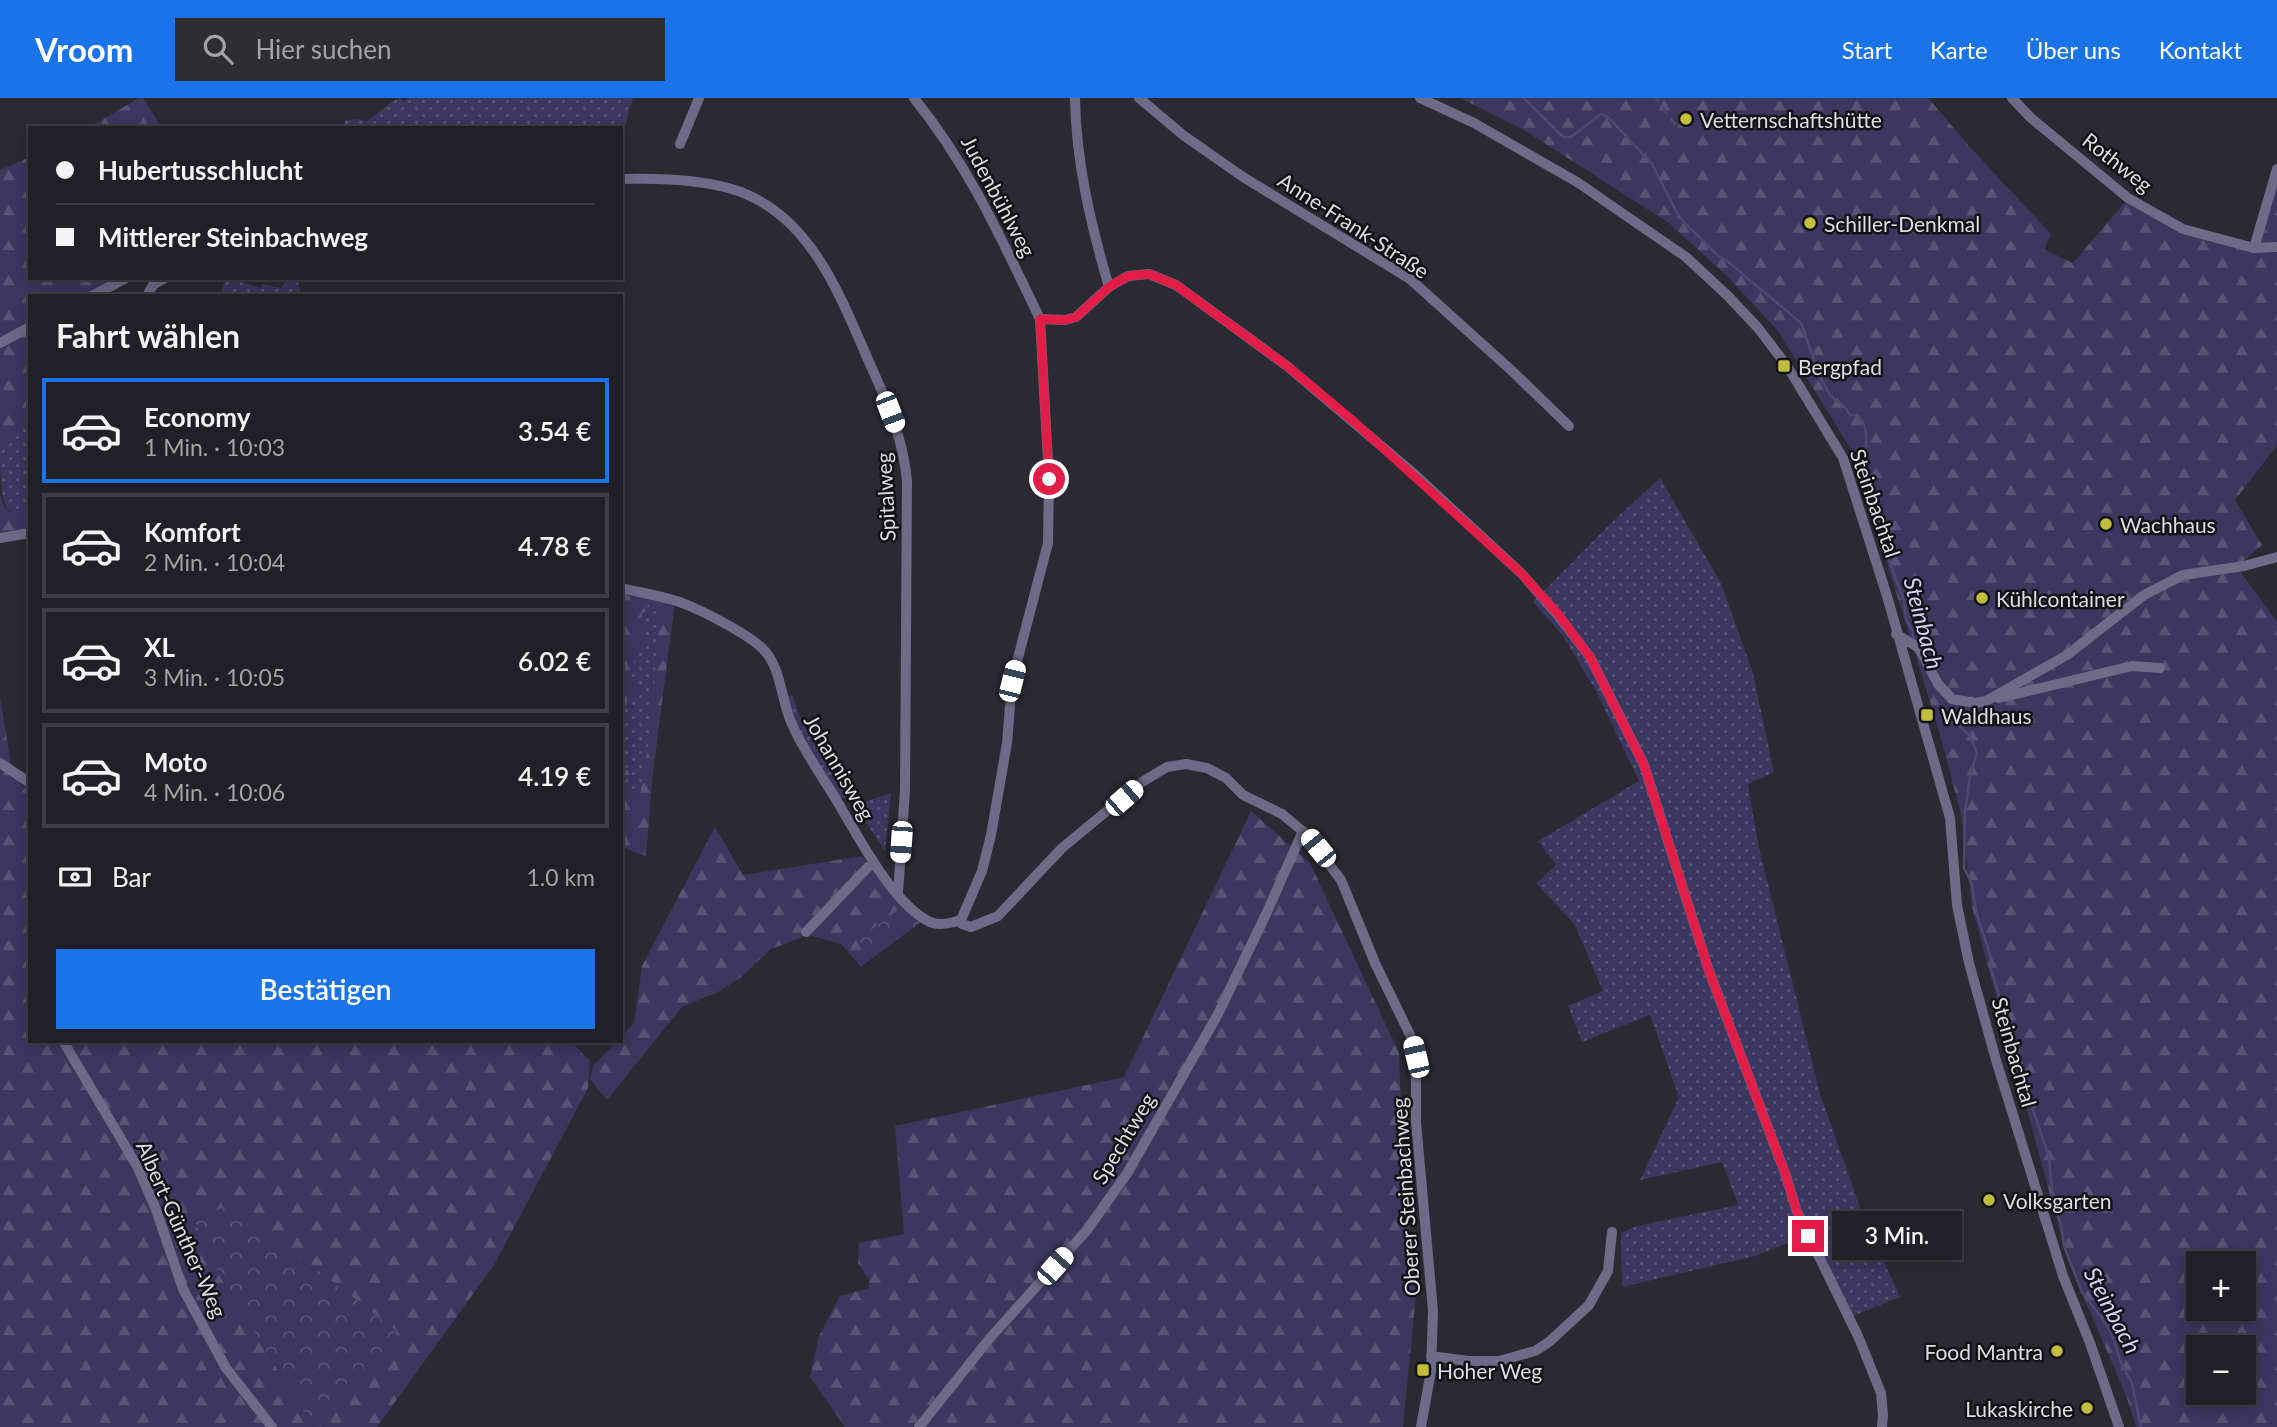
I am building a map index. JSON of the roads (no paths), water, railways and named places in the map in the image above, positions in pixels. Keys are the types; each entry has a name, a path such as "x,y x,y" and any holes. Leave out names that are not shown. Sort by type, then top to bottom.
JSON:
{"street":[{"path":"680,144 699,98"},
{"name":"Judenbühlweg","path":"914,98 940,130 981,195 1042,319"},
{"path":"1075,98 1075,132 1090,220 1109,287"},
{"name":"Anne-Frank-Straße","path":"1139,98 1183,135 1243,177 1410,279 1569,426"},
{"name":"Steinbachtal","path":"1420,98 1474,123 1577,182 1686,257 1758,328 1787,366 1843,458 1887,596 1950,818 1957,905 1969,962 1996,1060 2063,1276 2119,1427"},
{"name":"Rothweg","path":"2012,98 2031,118 2127,198 2183,229 2254,248 2277,247"},
{"path":"2254,248 2277,169"},
{"name":"Spitalweg","path":"623,179 713,185 747,194 778,212 803,238 839,293 890,412 900,438 907,481 905,790 898,893"},
{"path":"961,920 982,871 991,835 1007,743 1012,681 1048,543 1049,479 1042,319 1065,320 1076,317 1109,287 1128,276 1149,274 1176,285 1287,366 1402,464 1522,574 1558,614 1590,657 1644,765 1709,971 1785,1173 1797,1212 1858,1336 1881,1392 1882,1427"},
{"path":"96,294 122,280"},
{"path":"148,294 153,285 162,280"},
{"path":"0,342 28,328"},
{"path":"0,538 28,533"},
{"path":"1986,701 2067,655 2144,594 2183,575 2244,566 2277,557"},
{"name":"Johannisweg","path":"623,588 675,600 750,638 764,650 773,665 790,721 873,862 898,893 932,923 944,925 961,920"},
{"path":"1896,634 1919,648 1938,684 1952,699 1975,702 2103,671 2133,666 2160,668"},
{"path":"0,763 28,782"},
{"name":"Oberer Steinbachweg","path":"961,920 962,924 971,927 998,916 1062,848 1142,782 1167,767 1186,764 1207,768 1226,778 1243,795 1282,814 1303,831 1341,880 1375,963 1412,1039 1416,1057 1416,1122 1433,1311 1432,1356 1421,1427"},
{"name":"Spechtweg","path":"919,1427 990,1338 1087,1230 1128,1172 1218,1014 1303,831"},
{"path":"806,932 873,862"},
{"name":"Albert-Günther-Weg","path":"64,1043 137,1166 155,1207 183,1289 199,1319 226,1368 272,1427"},
{"path":"1432,1356 1468,1361 1499,1361 1535,1351 1549,1342 1589,1305 1608,1271 1612,1232"}],"waterway":[{"name":"Steinbach","path":"1524,98 1563,137 1571,137 1601,114 1608,117 1652,164 1679,217 1716,254 1801,323 1820,377 1830,395 1846,408 1850,415 1857,415 1864,425 1871,499 1880,534 1904,601 1913,640"},
{"path":"1663,108 1666,113"},
{"path":"1671,119 1675,124"},
{"name":"Steinbach","path":"1947,714 1970,736 1977,753 1970,776 1965,812 1964,868 1972,884 1976,912 1990,954 1991,969 2013,1041 2019,1051 2033,1110 2049,1157 2053,1203 2061,1224 2064,1246 2082,1292 2113,1337 2121,1363 2132,1383 2141,1427"}],"place":[{"name":"Vetternschaftshütte","path":"1686,119"},
{"name":"Schiller-Denkmal","path":"1810,223"},
{"name":"Bergpfad","path":"1784,366"},
{"name":"Wachhaus","path":"2106,524"},
{"name":"Kühlcontainer","path":"1982,598"},
{"name":"Waldhaus","path":"1927,715"},
{"name":"Volksgarten","path":"1989,1200"},
{"name":"Food Mantra","path":"2057,1351"},
{"name":"Hoher Weg","path":"1423,1370"},
{"name":"Lukaskirche","path":"2087,1408"}]}
